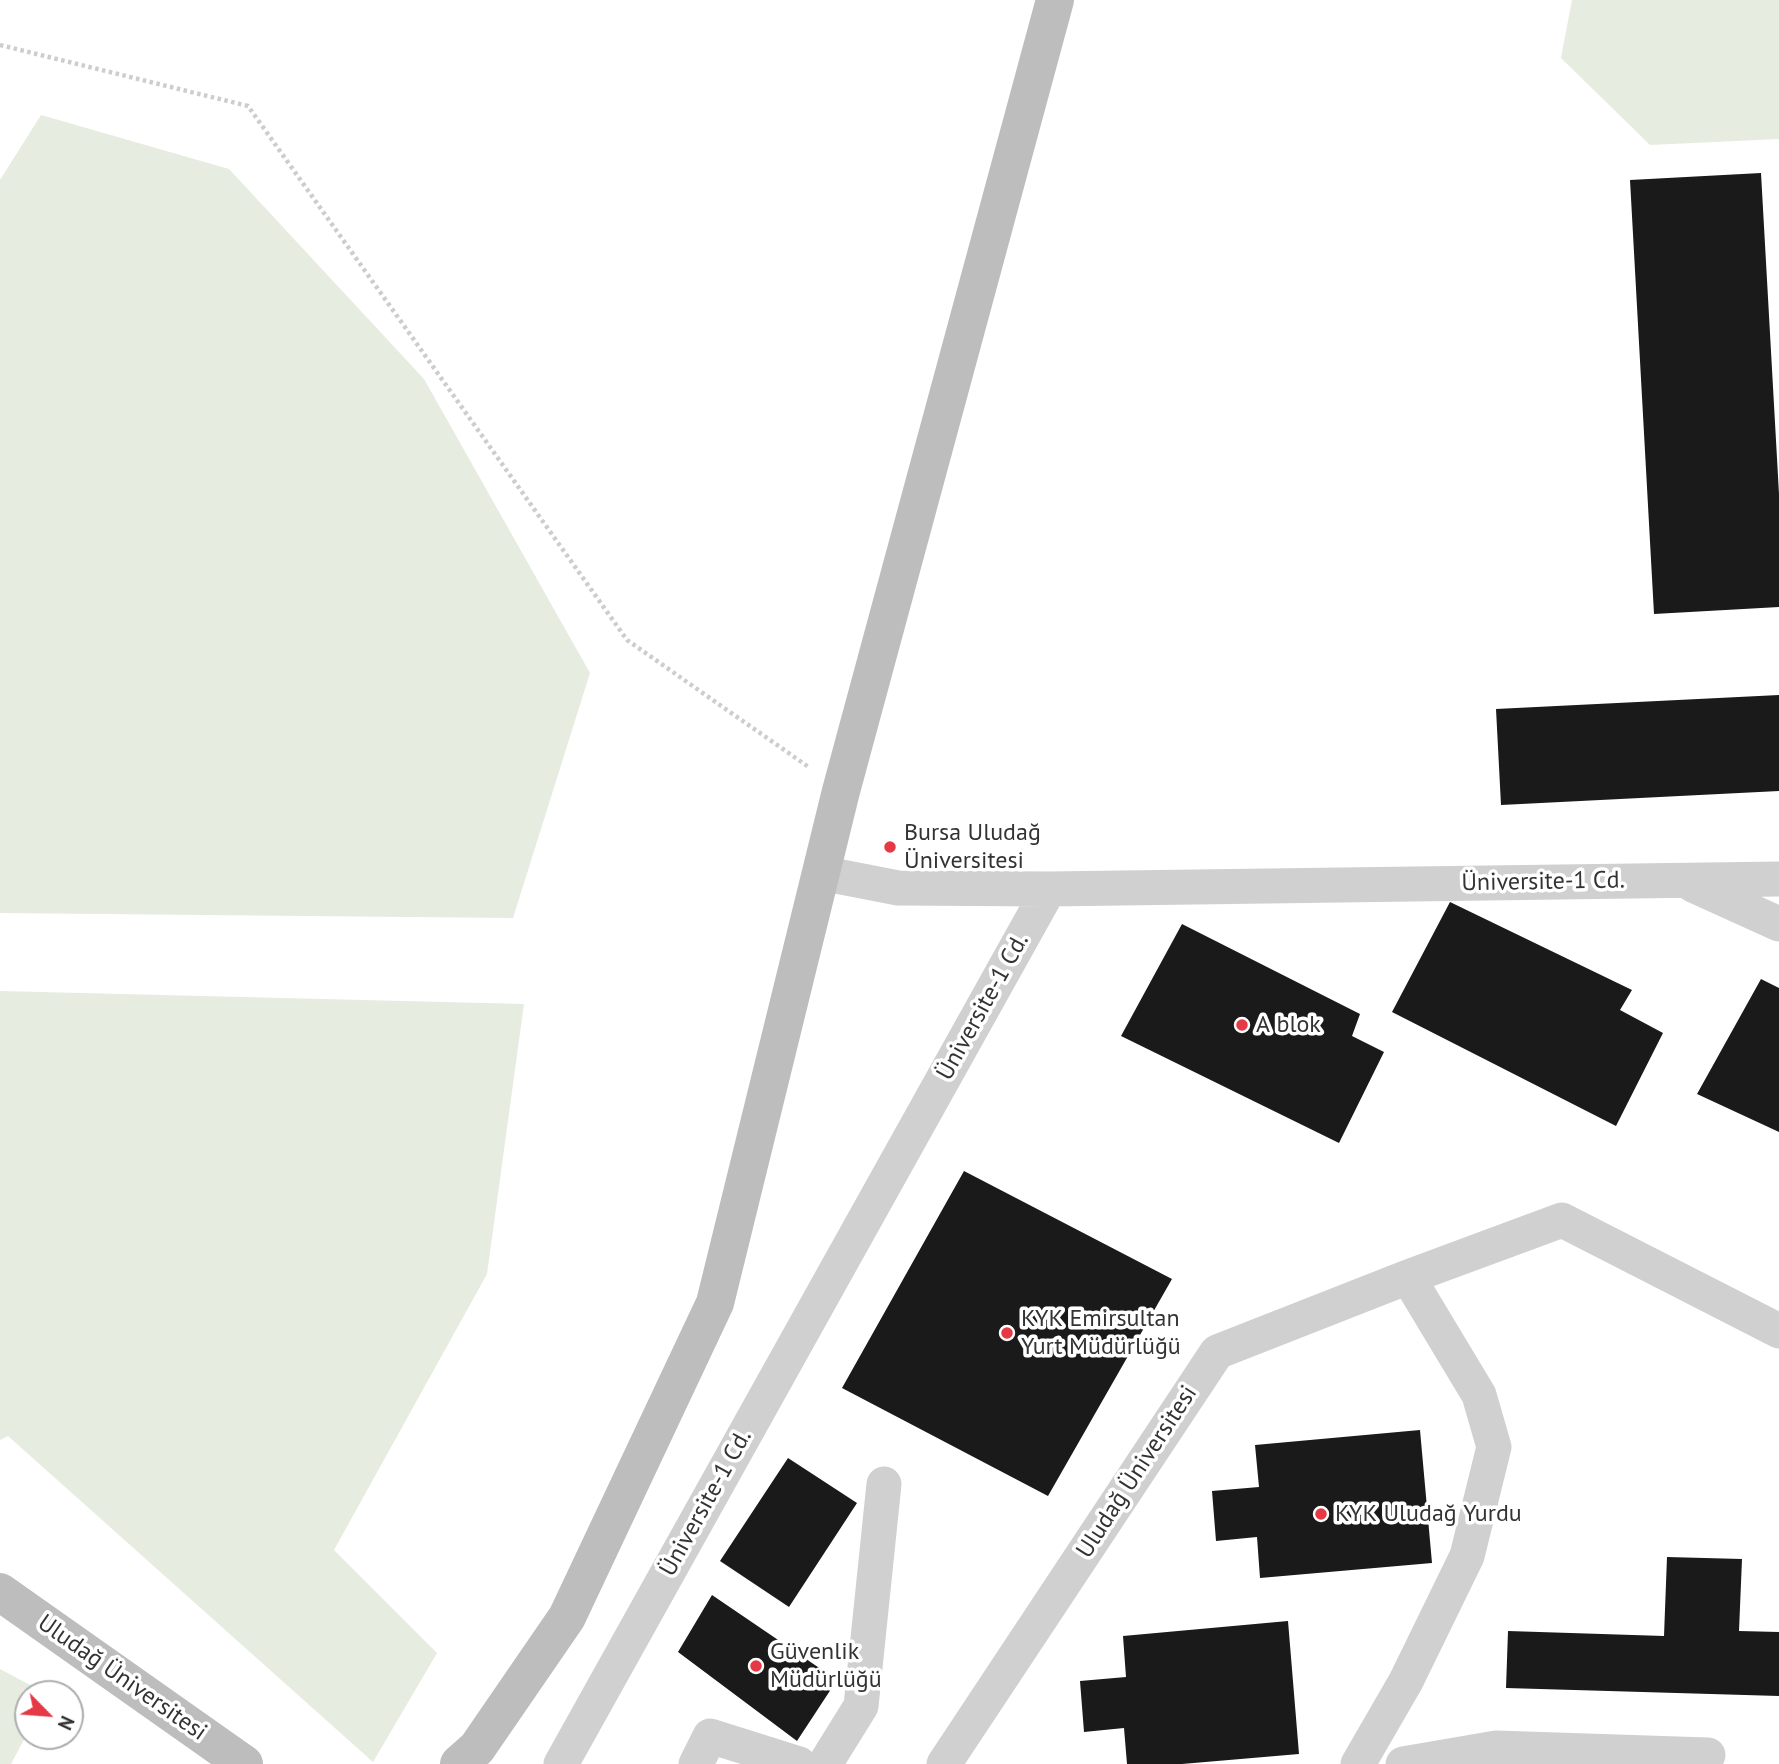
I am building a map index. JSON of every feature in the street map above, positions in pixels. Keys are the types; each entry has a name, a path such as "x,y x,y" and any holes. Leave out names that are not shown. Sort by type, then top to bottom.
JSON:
{"street":[{"path":"459,1764 477,1748 567,1617 715,1303 841,791 1055,0"},
{"path":"821,873 898,888 1048,889"},
{"name":"Üniversite-1 Cd.","path":"561,1764 1048,889 1779,879"},
{"path":"1684,881 1779,924"},
{"name":"Uludağ Üniversitesi","path":"944,1764 1217,1352 1562,1220 1779,1331"},
{"path":"1358,1764 1406,1681 1467,1556 1494,1447 1479,1395 1408,1277"},
{"path":"825,1764 861,1706 884,1484"},
{"name":"Uludağ Üniversitesi","path":"0,1592 244,1764"},
{"path":"696,1764 710,1736 799,1764"},
{"path":"1403,1764 1496,1748 1708,1755"}],"path":[{"path":"0,45 248,106 627,640 841,791"}],"shaded area":[{"path":"1572,0 1779,0 1779,139 1650,145 1561,58"},
{"path":"41,115 229,169 424,379 590,673 513,918 0,913 0,180"},
{"path":"0,991 524,1004 487,1274 334,1550 437,1653 373,1762 8,1436 0,1440"},
{"path":"0,1669 21,1680 14,1680 14,1750 18,1750 11,1764 0,1764"}],"building":[{"path":"1761,173 1779,494 1779,607 1654,614 1630,180"},
{"path":"1779,695 1779,791 1501,805 1496,709"},
{"path":"1450,902 1632,990 1620,1010 1663,1033 1616,1126 1392,1012"},
{"name":"A blok","path":"1182,924 1360,1014 1352,1036 1384,1052 1339,1143 1121,1036"},
{"path":"1761,979 1779,988 1779,1132 1697,1094"},
{"name":"KYK Emirsultan Yurt Müdürlüğü","path":"964,1171 1172,1279 1048,1496 842,1388"},
{"name":"KYK Uludağ Yurdu","path":"1420,1430 1432,1563 1260,1578 1257,1537 1216,1541 1212,1491 1259,1487 1255,1445"},
{"name":"Güvenlik Müdürlüğü","path":"788,1458 857,1503 789,1607 720,1561"},
{"path":"1667,1557 1742,1559 1739,1631 1779,1632 1779,1696 1506,1688 1508,1631 1664,1636"},
{"name":"Güvenlik Müdürlüğü","path":"712,1595 837,1680 797,1741 678,1652"},
{"path":"1288,1621 1299,1754 1182,1764 1127,1764 1124,1728 1084,1732 1080,1681 1126,1677 1123,1636"}],"place":[{"name":"Bursa Uludağ Üniversitesi","path":"890,847"},
{"name":"A blok","path":"1242,1025"},
{"name":"KYK Emirsultan Yurt Müdürlüğü","path":"1007,1333"},
{"name":"KYK Uludağ Yurdu","path":"1321,1514"},
{"name":"Güvenlik Müdürlüğü","path":"756,1666"}]}
